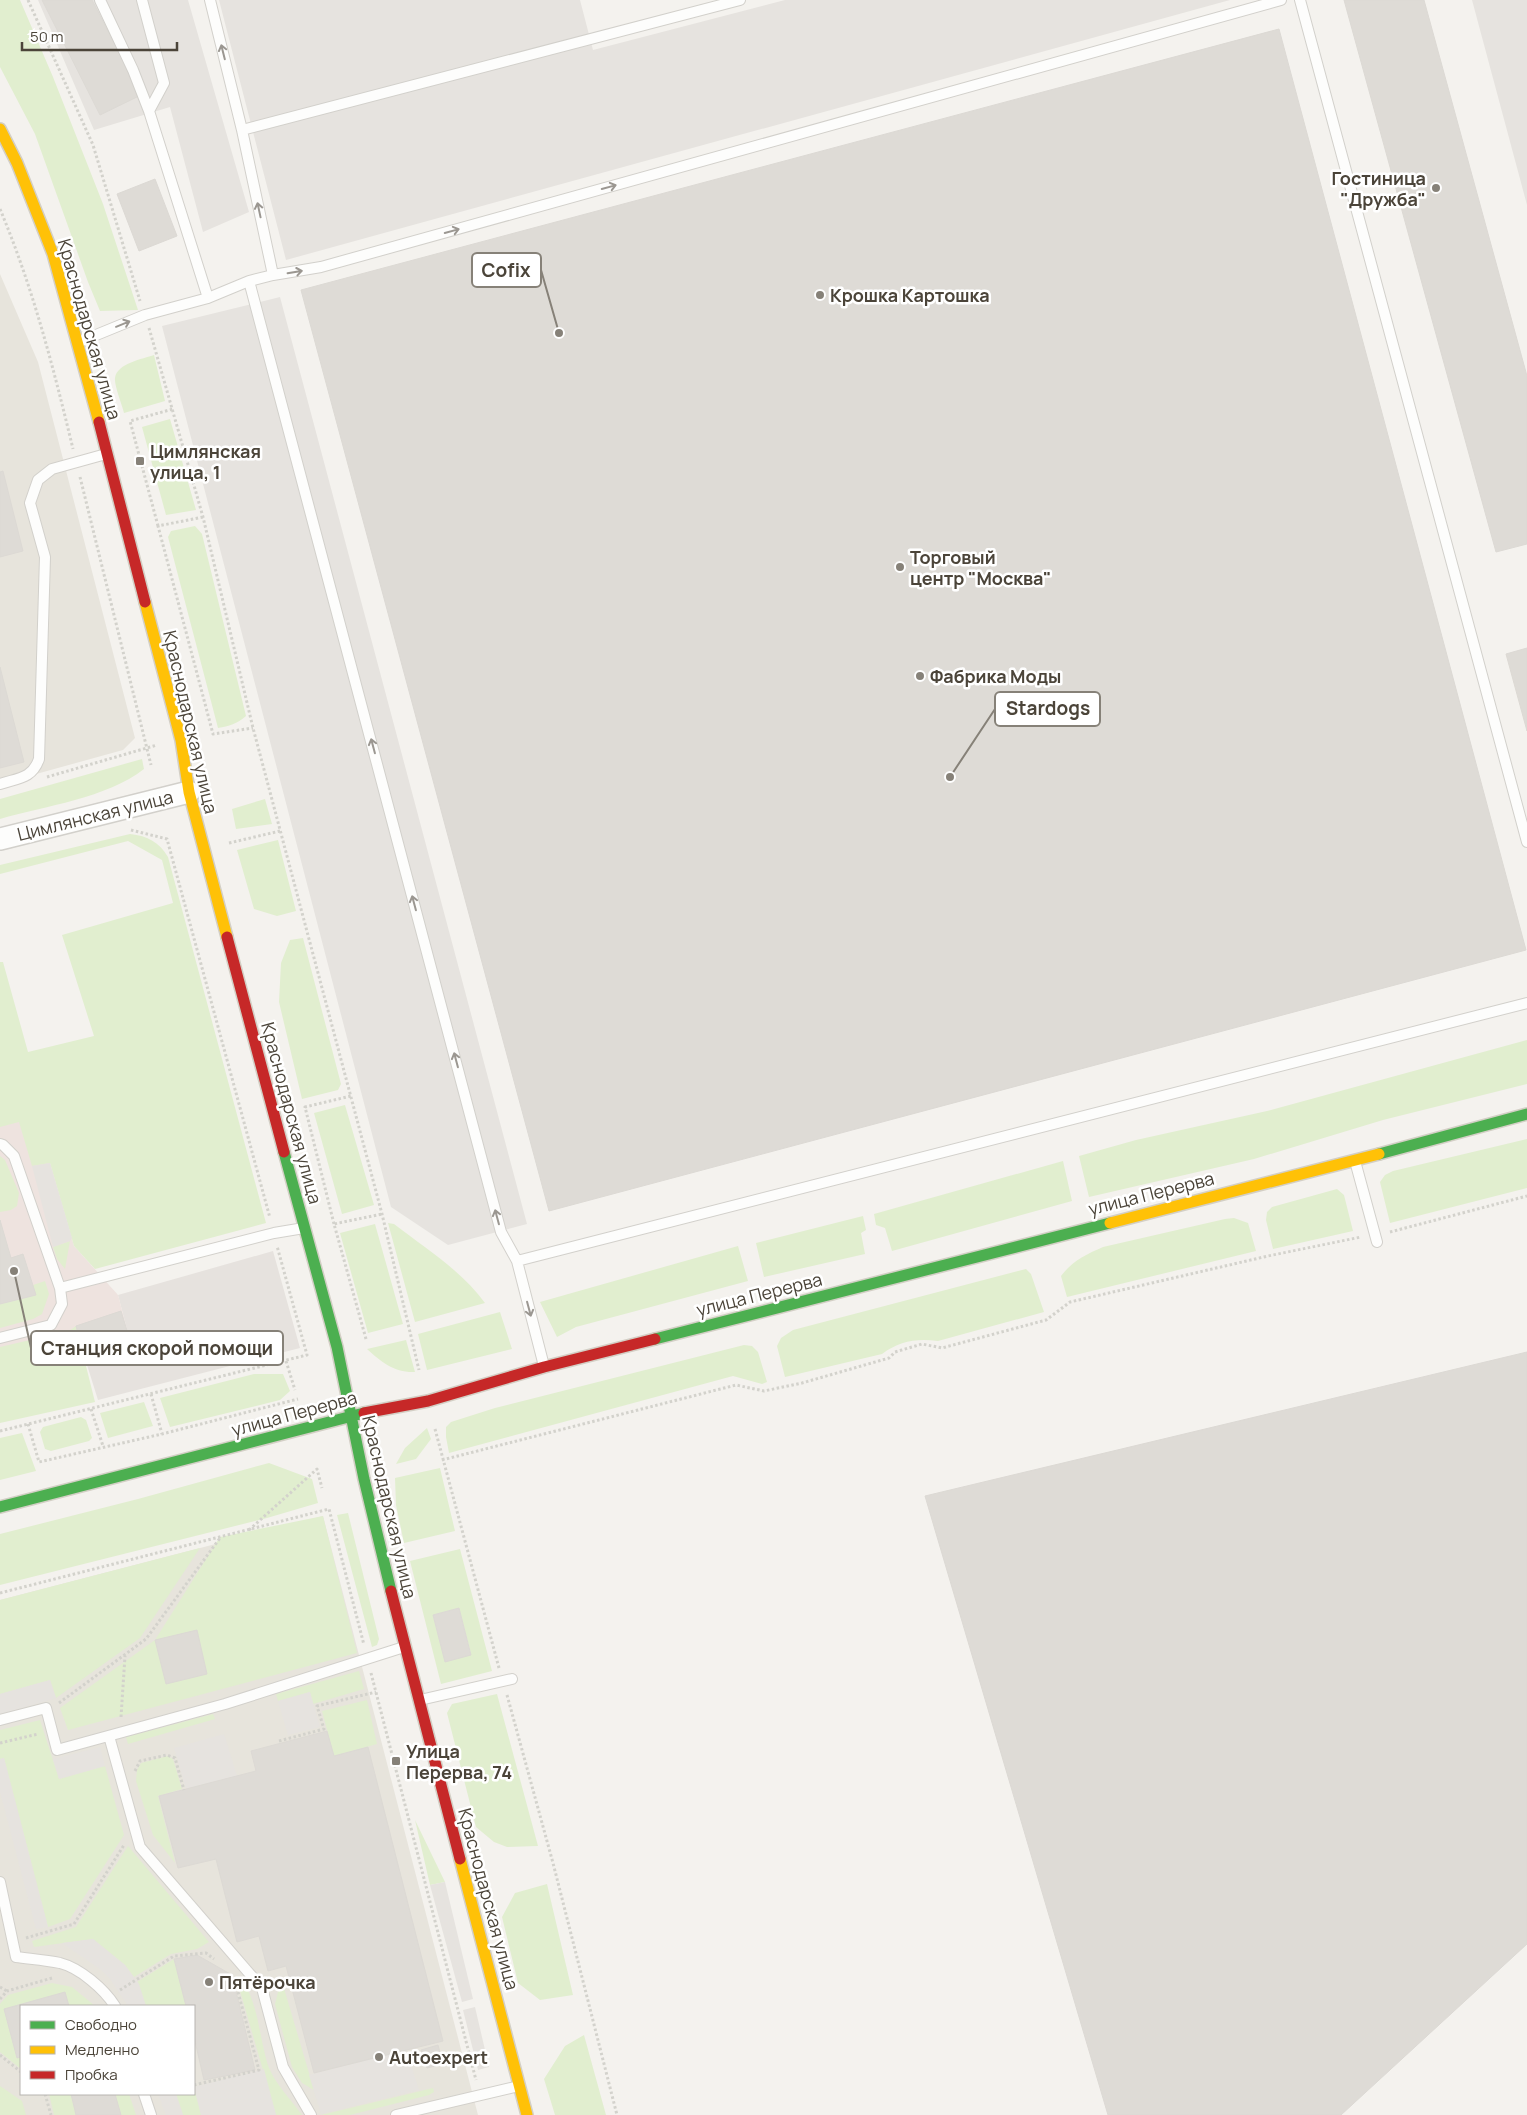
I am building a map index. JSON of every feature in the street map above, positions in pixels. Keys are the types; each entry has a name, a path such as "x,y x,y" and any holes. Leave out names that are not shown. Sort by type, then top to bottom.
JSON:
{"street":[{"name":"Краснодарская улица","path":"0,129 53,254 78,342 181,740 190,792 337,1347 350,1416 405,1647 527,2115"},
{"name":"Цимлянская улица","path":"0,839 190,792"},
{"name":"улица Перерва","path":"0,1507 350,1416 428,1400 544,1367 1355,1160 1527,1114"}],"lane":[{"path":"100,0 134,70 149,111 208,298"},
{"path":"142,0 164,83 149,111"},
{"path":"210,0 242,130 273,275"},
{"path":"242,130 740,0"},
{"path":"78,342 145,315 208,298 249,281 273,275 321,268 1281,0"},
{"path":"1300,0 1527,842"},
{"path":"249,281 499,1223 517,1261 544,1367"},
{"path":"0,784 28,775 35,770 39,759 45,558 30,503 38,480 52,469 107,454"},
{"path":"517,1261 1527,1003"},
{"path":"0,1144 3,1144 14,1156 60,1288 62,1304 51,1325 0,1338"},
{"path":"1355,1160 1376,1238"},
{"path":"60,1288 274,1233 305,1228"},
{"path":"0,1720 46,1708 57,1750 266,1692 405,1647"},
{"path":"419,1700 508,1680"},
{"path":"110,1736 140,1847 262,1988 283,2067 311,2115"},
{"path":"0,1882 16,1957 62,1963 90,1979 109,1997 114,2005"},
{"path":"396,2115 520,2086"},
{"path":"144,2095 151,2115"}],"path":[{"path":"28,0 93,145 173,409 202,517 253,728 382,1214 419,1370"},
{"path":"0,209 19,255 46,339 151,765"},
{"path":"173,409 130,421 213,734 253,728"},
{"path":"158,526 202,517"},
{"path":"46,778 157,746"},
{"path":"0,1431 307,1356 168,839 133,829 124,831"},
{"path":"229,844 280,831"},
{"path":"351,1096 305,1107 334,1224 366,1339"},
{"path":"442,1460 736,1385 764,1391 802,1383 889,1358 895,1352 922,1344 942,1348 1046,1320 1070,1302 1268,1256 1376,1238 1399,1230 1527,1196"},
{"path":"334,1224 382,1214"},
{"path":"286,1361 295,1390"},
{"path":"151,1394 162,1434"},
{"path":"28,1424 39,1462 298,1400"},
{"path":"91,1409 103,1446"},
{"path":"435,1429 442,1460 508,1680 617,2115"},
{"path":"249,1530 316,1469 322,1488"},
{"path":"0,1593 329,1509 366,1653"},
{"path":"0,1742 44,1732 46,1708 61,1702 146,1639 220,1538"},
{"path":"371,1672 480,2095"},
{"path":"279,1741 324,1729 318,1706 376,1692"},
{"path":"135,1775 135,1769 140,1762 167,1755 175,1758 184,1790"},
{"path":"16,1957 24,1939 74,1924 134,1827"},
{"path":"109,1997 174,1956 206,1953 220,1963"},
{"path":"195,2085 259,2070 232,1972"},
{"path":"0,1999 7,1991 51,1978 60,1980"},
{"path":"0,1987 7,1991"},
{"path":"0,2055 20,2071"},
{"path":"45,2095 50,2115"}],"shaded area":[{"path":"38,0 188,0 249,212 203,232 170,107 94,130"},
{"path":"219,0 580,0 593,50 785,0 1230,0 286,260"},
{"path":"1472,0 1527,0 1527,205"},
{"path":"0,274 38,362 135,738 123,750 0,784"},
{"path":"280,297 527,1224 448,1245 391,1207 162,326"},
{"path":"35,1110 74,1246 118,1295 129,1337 83,1352 80,1343 0,1363 0,1119"},
{"path":"50,1163 72,1238 70,1241 53,1247 32,1166"},
{"path":"273,1251 300,1348 98,1400 83,1352 129,1337 118,1295"},
{"path":"323,1516 478,2115 0,2115 0,1600"},
{"path":"50,1680 56,1698 0,1714 0,1694"},
{"path":"310,1692 320,1727 288,1735 278,1701"},
{"path":"224,1734 237,1776 186,1789 174,1748"},
{"path":"100,1747 105,1766 59,1779 53,1759"},
{"path":"4,1758 48,1927 36,1929 0,1792 0,1759"},
{"path":"445,1882 473,1999 462,2002 430,1885"},
{"path":"93,1939 125,1965 139,1984 146,2005 127,2005 110,1979 100,1969 62,1943"},
{"path":"475,2007 489,2067 478,2070 463,2010"},
{"path":"406,2050 419,2090 321,2114 309,2075"},
{"path":"264,2069 276,2115 201,2115 195,2087"},
{"path":"158,2095 176,2095 183,2115 166,2115"}],"green space":[{"path":"0,0 20,0 53,77 103,204 138,310 100,311 35,134 0,67"},
{"path":"154,355 165,401 124,413 116,385 115,378 117,373 131,362"},
{"path":"170,419 196,510 166,515 142,427"},
{"path":"195,526 202,534 246,716 233,724 218,728 168,537 171,531"},
{"path":"142,759 144,769 112,787 75,800 0,819 0,799"},
{"path":"265,799 272,824 236,829 232,809"},
{"path":"130,834 142,836 152,841 161,847 168,857 266,1223 95,1269 74,1246 50,1163 32,1166 19,1122 0,1127 0,962 3,962 28,1052 94,1036 62,935 173,903 162,860 128,841 0,874 0,865"},
{"path":"278,840 296,911 277,916 254,909 237,850"},
{"path":"303,938 341,1084 338,1090 302,1099 279,1002 281,963 290,940"},
{"path":"1527,1040 1527,1084 1383,1120 1254,1159 1089,1197 1079,1156 1136,1140 1267,1111"},
{"path":"345,1105 374,1205 342,1214 314,1113"},
{"path":"1527,1139 1527,1188 1390,1223 1380,1182 1385,1175 1393,1171"},
{"path":"0,1156 5,1160 19,1193 17,1206 11,1210 0,1212"},
{"path":"1063,1161 1072,1201 892,1251 885,1228 876,1225 874,1214"},
{"path":"1337,1189 1344,1195 1353,1231 1273,1249 1266,1220 1267,1212 1272,1207"},
{"path":"863,1216 866,1230 861,1233 865,1254 764,1277 756,1243"},
{"path":"1234,1218 1248,1223 1256,1251 1067,1297 1061,1276 1080,1258 1091,1252 1103,1247"},
{"path":"388,1223 394,1224 442,1260 476,1291 485,1303 415,1322"},
{"path":"375,1224 403,1324 368,1333 340,1233"},
{"path":"70,1241 65,1269 57,1259 53,1247"},
{"path":"738,1246 748,1281 576,1327 557,1337 540,1302"},
{"path":"1026,1269 1031,1274 1044,1312 938,1341 923,1340 902,1343 882,1354 785,1377 777,1346 781,1338 793,1330"},
{"path":"45,1281 49,1294 42,1314 33,1319 0,1328 0,1304 33,1285"},
{"path":"500,1312 512,1349 427,1370 418,1334"},
{"path":"76,1326 95,1402 0,1423 0,1347 69,1331"},
{"path":"406,1340 415,1372 395,1369 367,1349"},
{"path":"744,1345 752,1346 758,1352 767,1382 762,1384 733,1376 449,1453 446,1427 451,1422 495,1408"},
{"path":"254,1374 283,1374 290,1391 280,1400 170,1427 160,1398"},
{"path":"144,1402 153,1426 108,1438 100,1413"},
{"path":"81,1417 86,1420 92,1438 89,1441 51,1451 45,1449 40,1432 43,1427"},
{"path":"427,1428 431,1439 416,1459 396,1464 405,1448"},
{"path":"22,1433 36,1471 0,1480 0,1438"},
{"path":"269,1463 312,1479 318,1503 267,1518 0,1585 0,1534"},
{"path":"440,1468 455,1531 404,1543 396,1505 395,1478"},
{"path":"348,1513 379,1639 377,1645 372,1647 337,1515"},
{"path":"323,1516 357,1653 68,1730 60,1708 155,1640 220,1537"},
{"path":"200,1548 140,1638 56,1698 50,1680 0,1694 0,1600"},
{"path":"460,1549 492,1671 441,1684 410,1561","holes":["459,1608 471,1654 445,1661 433,1615"]},
{"path":"359,1671 364,1689 313,1704 310,1692 278,1701 276,1694"},
{"path":"497,1694 538,1846 507,1847 494,1842 476,1827 447,1713 452,1704"},
{"path":"367,1700 377,1744 334,1756 322,1711"},
{"path":"213,1714 215,1719 128,1744 126,1737"},
{"path":"40,1720 59,1779 105,1766 124,1835 70,1919 48,1927 4,1758 0,1759 0,1730"},
{"path":"168,1756 173,1759 182,1789 158,1796 175,1863 153,1835 136,1781 137,1770 141,1763"},
{"path":"415,1820 445,1882 430,1885"},
{"path":"128,1846 209,1942 197,1949 171,1954 134,1977 125,1965 93,1939 34,1947 32,1941 76,1927"},
{"path":"547,1884 573,1995 540,2000 518,1983 502,1917 515,1893"},
{"path":"174,1959 186,2005 146,2005 137,1982"},
{"path":"236,1977 243,1983 254,2005 270,2070 302,2115 276,2115"},
{"path":"52,1983 72,1987 94,2005 69,2005 65,1993 4,2009 17,2058 20,2057 20,2068 0,2052 0,2004 8,1995"},
{"path":"283,1985 314,2090 302,2083 292,2067 275,2004 278,1992"},
{"path":"584,2035 606,2115 555,2115 544,2079 565,2046"},
{"path":"0,2086 22,2101 26,2115 0,2115"},
{"path":"433,2088 434,2092 429,2095 350,2115 321,2115"},
{"path":"195,2091 201,2115 183,2115 176,2095 195,2095"},
{"path":"49,2095 71,2095 76,2115 54,2115"},
{"path":"115,2095 129,2095 136,2115 121,2115"}],"building":[{"path":"42,0 92,0 141,95 100,115"},
{"name":"Гостиница \"Дружба\"","path":"1344,0 1424,0 1527,376 1527,544 1496,552"},
{"name":"Торговый центр \"Москва\"","path":"1279,29 1526,950 549,1211 301,290"},
{"path":"155,179 177,236 139,251 117,194"},
{"path":"3,471 23,551 0,557 0,472"},
{"path":"1527,648 1527,731 1506,654"},
{"path":"0,667 24,762 0,768"},
{"path":"0,1220 11,1258 23,1254 36,1295 0,1304"},
{"path":"121,1311 129,1337 83,1352 76,1326"},
{"path":"1527,1352 1527,1944 1341,2115 1108,2115 925,1496"},
{"path":"459,1608 471,1655 445,1662 433,1615"},
{"path":"197,1630 207,1674 166,1684 155,1640"},
{"path":"327,1731 334,1756 368,1747 443,2041 314,2073 286,1966 268,1971 259,1936 237,1942 216,1859 178,1868 159,1796 256,1771 251,1751"},
{"path":"197,1955 232,1975 255,2070 204,2080 195,2041 195,2005 186,2005 174,1959"},
{"path":"65,1992 69,2005 20,2005 20,2057 17,2058 4,2009"},
{"path":"438,2045 443,2064 427,2068 421,2050"},
{"path":"71,2095 115,2095 121,2115 76,2115"}],"traffic: fast":[{"path":"1379,1154 1527,1114"},
{"path":"284,1152 337,1347 364,1479 391,1591"},
{"path":"655,1339 1110,1223"},
{"path":"0,1507 364,1413"}],"traffic: slow":[{"path":"0,129 17,163 53,254 99,422"},
{"path":"145,602 181,740 189,792 227,937"},
{"path":"1110,1223 1379,1154"},
{"path":"460,1859 527,2115"}],"traffic: jam":[{"path":"99,422 145,602"},
{"path":"227,937 284,1152"},
{"path":"364,1413 428,1401 544,1367 655,1339"},
{"path":"391,1591 460,1859"}],"place":[{"name":"Гостиница \"Дружба\"","path":"1436,188"},
{"name":"Крошка Картошка","path":"820,295"},
{"name":"Cofix","path":"559,333"},
{"name":"Цимлянская улица, 1","path":"140,461"},
{"name":"Торговый центр \"Москва\"","path":"900,567"},
{"name":"Фабрика Моды","path":"920,676"},
{"name":"Stardogs","path":"950,777"},
{"name":"Станция скорой помощи","path":"14,1271"},
{"name":"Улица Перерва, 74","path":"396,1761"},
{"name":"Пятёрочка","path":"209,1982"},
{"name":"Autoexpert","path":"379,2057"}]}
